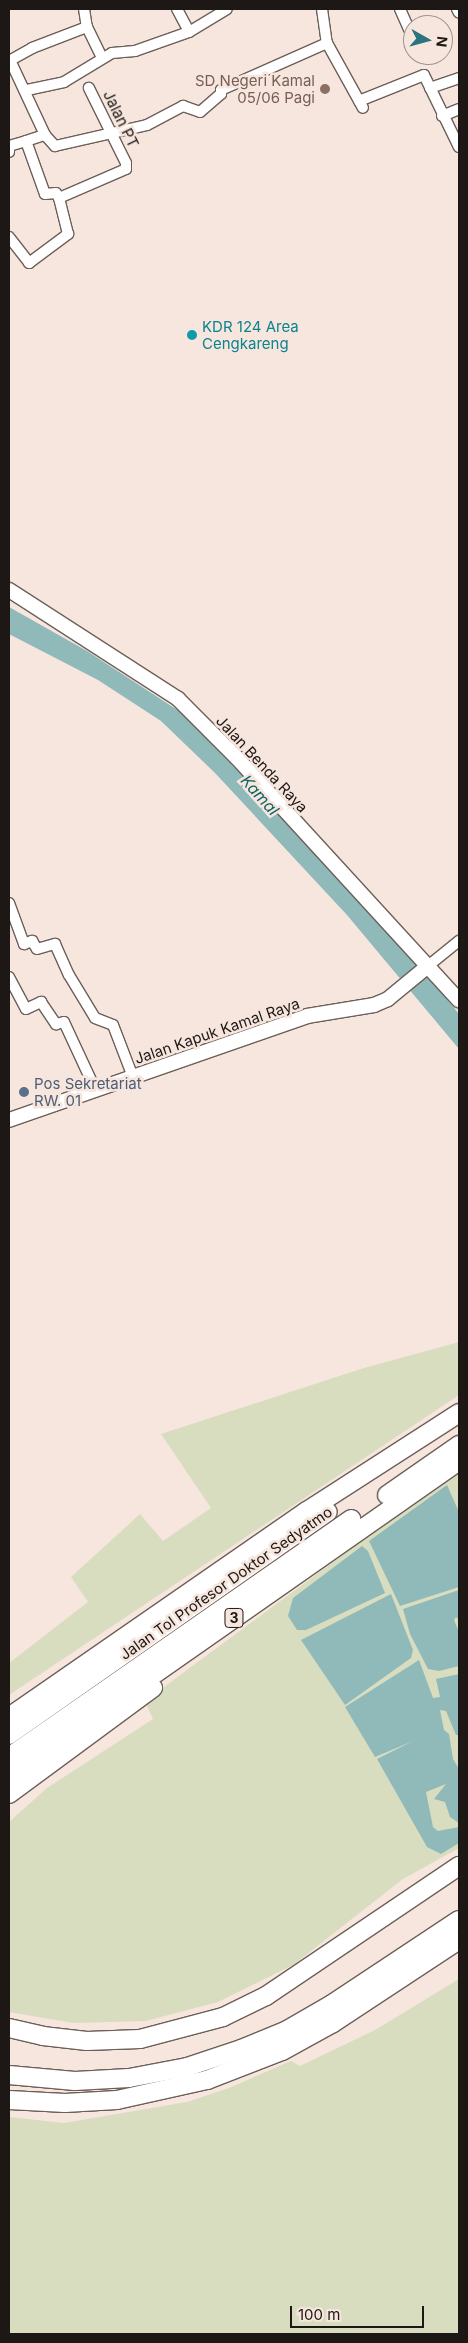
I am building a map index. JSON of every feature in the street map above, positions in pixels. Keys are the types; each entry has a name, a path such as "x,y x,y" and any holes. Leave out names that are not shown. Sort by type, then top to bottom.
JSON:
{"highway":[{"name":"Jalan Tol Profesor Doktor Sedyatmo","path":"9,1717 307,1511 459,1412"},
{"name":"Jalan Tol Profesor Doktor Sedyatmo","path":"9,1735 342,1501 439,1426"},
{"name":"Jalan Tol Profesor Doktor Sedyatmo","path":"9,1757 459,1445"},
{"name":"3","path":"9,1776 459,1460"},
{"path":"9,1794 124,1712 241,1614"},
{"path":"9,2028 43,2036 87,2042 140,2039 223,2017 266,1996 459,1866"},
{"path":"9,2075 75,2081 129,2078 187,2067 241,2049 287,2030 332,2004 459,1920"},
{"path":"9,2100 65,2104 109,2101 151,2095 207,2080 282,2051 333,2024 459,1940"}],"main road":[{"name":"Jalan Benda Raya","path":"9,590 178,699 236,757 425,969 459,1000"},
{"name":"Jalan Kapuk Kamal Raya","path":"9,1120 307,1016 374,1005 388,999 425,969"}],"street":[{"path":"84,9 87,27 102,58"},
{"path":"177,9 189,32"},
{"path":"27,90 64,82 102,58 189,32 227,9"},
{"path":"322,9 327,43 361,104 420,74 424,75 442,116 459,147"},
{"path":"457,9 459,13"},
{"path":"87,27 32,48 10,61 27,90 45,135 55,146 147,125 183,106 200,112 221,94 221,90 327,43"},
{"path":"430,88 459,78"},
{"name":"Jalan PT","path":"59,198 104,181 126,169 112,132 89,88"},
{"path":"442,116 459,109"},
{"path":"9,152 9,146 45,135"},
{"path":"9,237 29,263 68,234 59,198 56,193 45,194 26,141"},
{"path":"9,903 24,944 32,941 37,949 55,944 68,975 95,1018 113,1025 133,1077"},
{"path":"425,969 459,941"},
{"path":"9,976 26,1009 41,1002 56,1024 64,1022 96,1091"}],"green space":[{"path":"459,1342 459,1395 9,1695 9,1663 88,1602 71,1577 140,1514 163,1541 211,1508 161,1434 364,1368"},
{"path":"459,1469 459,1848 403,1879 293,1965 218,2002 146,2021 73,2023 9,2012 9,1822 47,1788 153,1719 145,1701"},
{"path":"459,1979 459,2334 9,2334 9,2117 64,2123 187,2102 229,2088 291,2061 300,2066 375,2030"}],"water":[{"name":"Kamal","path":"9,607 87,651 182,713 380,919 459,1014 459,1049 347,915 215,773 161,721 98,680 9,634"},
{"path":"447,1485 459,1512 459,1587 400,1606 369,1541"},
{"path":"362,1546 368,1551 385,1593 306,1630 297,1630 288,1616 293,1598"},
{"path":"459,1590 459,1620 456,1617 454,1620 459,1632 459,1666 439,1671 428,1669 410,1634 403,1609"},
{"path":"391,1594 413,1650 411,1658 345,1705 301,1640"},
{"path":"419,1660 433,1698 440,1697 436,1679 459,1674 459,1735 456,1735 446,1711 440,1710 444,1730 449,1734 453,1759 459,1769 459,1823 450,1817 445,1802 434,1799 446,1784 426,1792 433,1827 438,1831 459,1827 459,1843 441,1854 427,1847 377,1759 413,1741 375,1757 345,1707"}],"place":[{"name":"SD Negeri Kamal 05/06 Pagi","path":"325,89"},
{"name":"KDR 124 Area Cengkareng","path":"192,335"},
{"name":"Pos Sekretariat RW. 01","path":"24,1092"}]}
